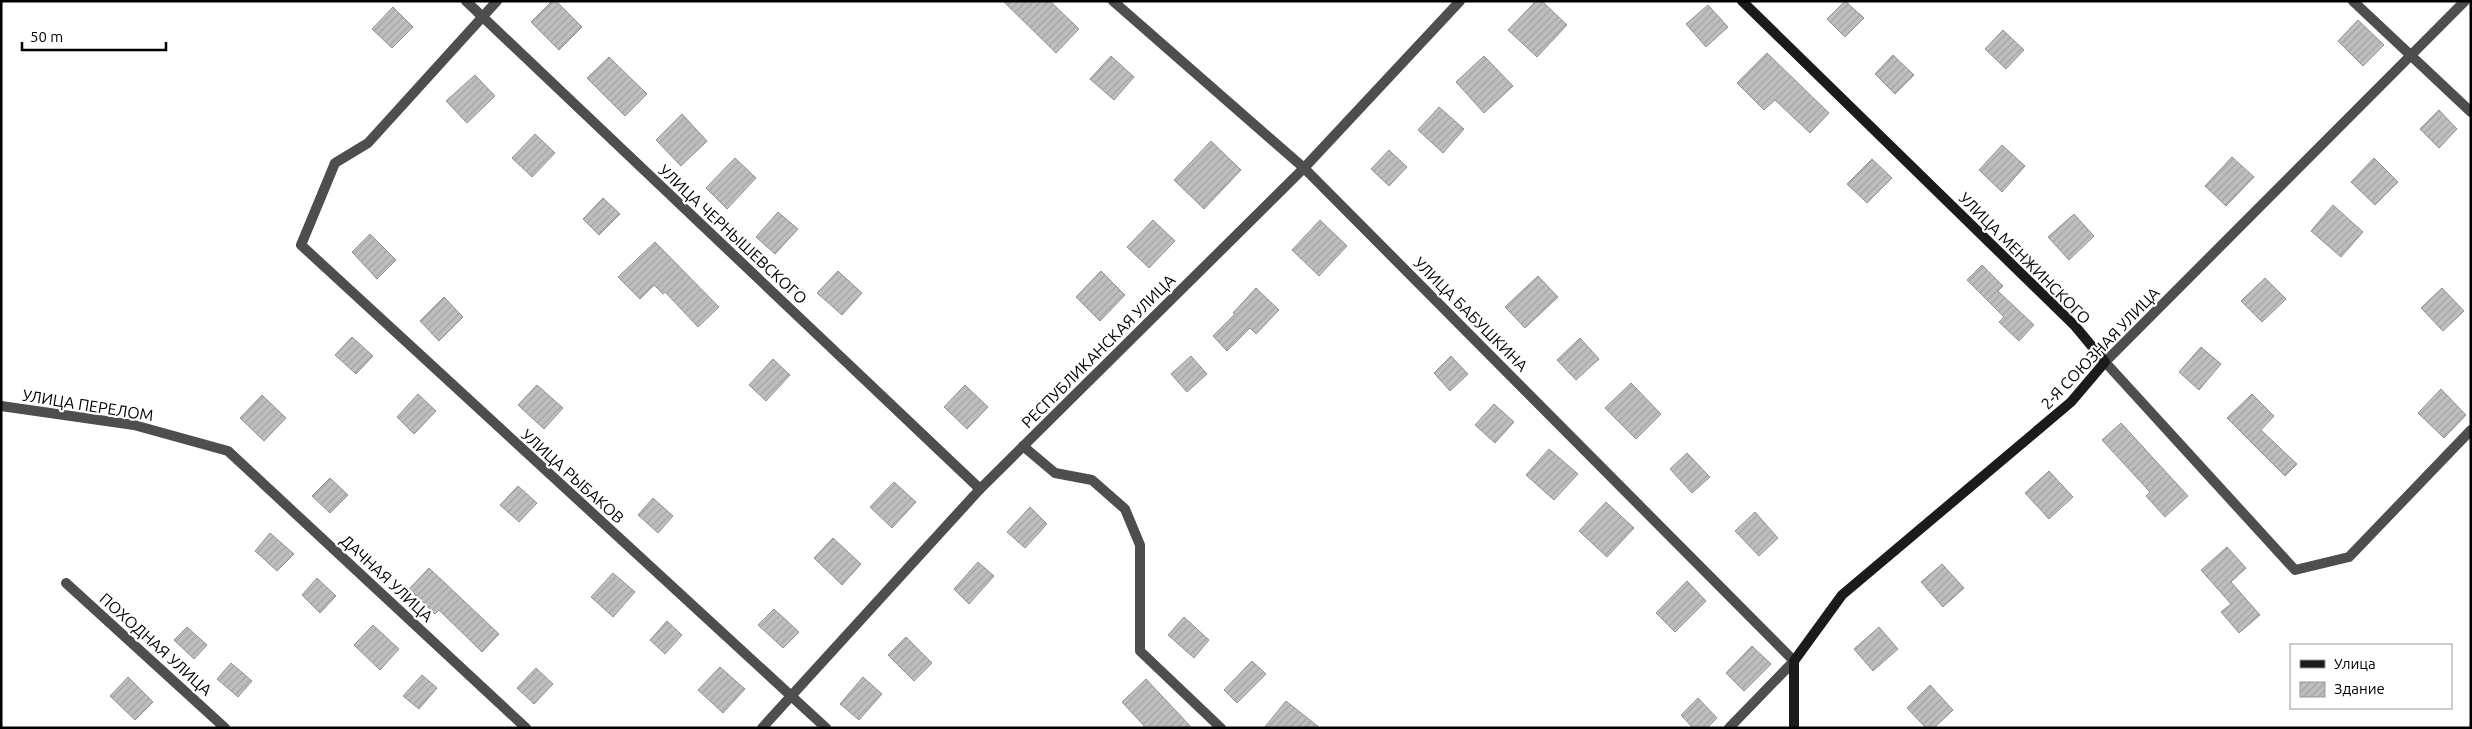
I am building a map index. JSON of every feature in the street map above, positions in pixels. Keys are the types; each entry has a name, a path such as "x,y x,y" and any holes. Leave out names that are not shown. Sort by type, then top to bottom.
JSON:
{"main road":[{"name":"УЛИЦА МЕНЖИНСКОГО","path":"1742,1 2075,326 2104,362"},
{"name":"2-Я СОЮЗНАЯ УЛИЦА","path":"1794,661 1842,595 2071,402 2104,362"},
{"path":"1794,661 1794,728"}],"street":[{"name":"УЛИЦА ЧЕРНЫШЕВСКОГО","path":"466,1 980,489"},
{"path":"481,17 497,1"},
{"name":"УЛИЦА БАБУШКИНА","path":"1113,1 1304,168 1794,661"},
{"name":"РЕСПУБЛИКАНСКАЯ УЛИЦА","path":"762,728 980,489 1304,168 1460,1"},
{"path":"2353,1 2471,112"},
{"name":"2-Я СОЮЗНАЯ УЛИЦА","path":"2104,362 2465,1"},
{"name":"УЛИЦА РЫБАКОВ","path":"481,17 368,143 335,164 301,245 826,728"},
{"name":"УЛИЦА МЕНЖИНСКОГО","path":"2104,362 2295,570 2349,557 2471,430"},
{"name":"УЛИЦА ПЕРЕЛОМ","path":"1,406 134,425 228,451"},
{"path":"1023,446 1055,474 1092,480 1125,509 1140,545 1140,651 1221,728"},
{"name":"ДАЧНАЯ УЛИЦА","path":"228,451 526,728"},
{"name":"ПОХОДНАЯ УЛИЦА","path":"66,583 226,728"},
{"name":"2-Я СОЮЗНАЯ УЛИЦА","path":"1729,728 1794,661"}],"building":[{"path":"552,1 556,1 582,27 559,50 531,22"},
{"path":"1003,1 1050,1 1079,29 1056,53"},
{"path":"1536,1 1542,1 1567,25 1537,57 1508,30"},
{"path":"1845,1 1864,18 1845,37 1827,19"},
{"path":"1708,5 1728,27 1706,47 1686,24"},
{"path":"393,7 413,27 392,48 372,29"},
{"path":"2358,20 2384,45 2363,66 2338,41"},
{"path":"2003,30 2024,50 2006,69 1985,49"},
{"path":"1767,53 1829,113 1810,133 1775,100 1764,110 1737,83"},
{"path":"1893,55 1914,75 1895,94 1875,74"},
{"path":"1111,56 1134,77 1114,100 1090,79"},
{"path":"1484,56 1513,86 1484,113 1456,82"},
{"path":"609,57 647,94 625,116 587,78"},
{"path":"475,75 495,96 467,123 446,101"},
{"path":"1439,107 1464,129 1443,153 1418,130"},
{"path":"2439,110 2457,129 2439,148 2420,129"},
{"path":"682,114 707,141 681,166 656,140"},
{"path":"535,134 555,153 532,177 512,158"},
{"path":"1211,141 1241,170 1204,209 1174,180"},
{"path":"2002,145 2025,166 2002,192 1979,170"},
{"path":"1389,150 1407,167 1389,186 1371,169"},
{"path":"2232,157 2254,177 2226,206 2205,186"},
{"path":"735,158 756,178 727,209 706,188"},
{"path":"2374,158 2398,182 2375,205 2351,182"},
{"path":"1872,159 1892,178 1867,203 1847,184"},
{"path":"603,198 620,214 599,235 583,219"},
{"path":"2333,205 2363,232 2341,257 2311,231"},
{"path":"778,212 798,229 775,254 756,237"},
{"path":"2074,214 2094,236 2069,260 2048,237"},
{"path":"1153,220 1175,241 1149,268 1127,247"},
{"path":"1320,220 1347,246 1319,276 1292,250"},
{"path":"370,234 396,260 377,279 352,252"},
{"path":"655,242 719,307 698,327 665,292 663,294 654,285 640,299 618,277"},
{"path":"1982,265 2003,286 1998,291 2034,325 2019,341 1999,322 2004,317 1967,280"},
{"path":"838,271 862,293 842,315 817,293"},
{"path":"1101,271 1125,295 1100,321 1076,297"},
{"path":"1538,276 1558,297 1525,328 1505,307"},
{"path":"2265,278 2286,299 2262,322 2241,301"},
{"path":"1256,288 1279,310 1256,334 1250,328 1227,351 1213,336 1235,314 1233,313"},
{"path":"2442,288 2464,311 2443,331 2421,308"},
{"path":"444,297 463,317 439,341 420,321"},
{"path":"352,337 373,356 356,374 335,355"},
{"path":"1580,338 1599,359 1576,380 1557,360"},
{"path":"2201,347 2221,364 2199,390 2179,372"},
{"path":"1191,356 1207,374 1187,392 1171,374"},
{"path":"1451,356 1468,374 1450,391 1434,373"},
{"path":"773,359 790,375 766,401 749,385"},
{"path":"1631,383 1661,414 1636,439 1605,408"},
{"path":"537,385 563,408 544,429 518,405"},
{"path":"965,385 988,407 967,429 944,407"},
{"path":"2441,389 2466,415 2444,438 2418,413"},
{"path":"418,394 436,411 414,434 397,417"},
{"path":"2252,394 2274,416 2261,430 2297,464 2285,476 2227,418"},
{"path":"262,395 286,418 264,441 240,418"},
{"path":"1494,404 1514,422 1495,443 1475,425"},
{"path":"2121,423 2188,496 2165,517 2146,496 2150,492 2102,440"},
{"path":"1549,449 1578,474 1554,500 1526,475"},
{"path":"1687,453 1710,477 1692,493 1670,469"},
{"path":"2049,471 2073,497 2049,519 2025,493"},
{"path":"330,478 348,495 330,513 312,496"},
{"path":"894,482 916,502 892,528 870,507"},
{"path":"518,486 537,503 519,522 500,505"},
{"path":"653,498 673,516 658,533 638,515"},
{"path":"1606,502 1634,528 1607,557 1579,531"},
{"path":"1030,507 1047,524 1025,548 1007,532"},
{"path":"1755,512 1778,538 1759,556 1735,531"},
{"path":"270,533 294,554 277,571 255,551"},
{"path":"833,538 861,564 842,585 814,558"},
{"path":"2227,547 2246,568 2231,582 2260,615 2239,633 2221,612 2231,604 2201,570"},
{"path":"978,562 994,576 969,604 954,589"},
{"path":"1942,564 1964,588 1943,607 1921,582"},
{"path":"429,568 499,634 482,652 439,610 435,614 409,589"},
{"path":"613,573 635,592 613,617 591,597"},
{"path":"317,578 336,596 320,613 302,595"},
{"path":"1687,581 1706,601 1675,632 1656,613"},
{"path":"774,609 799,632 783,648 758,625"},
{"path":"1184,617 1209,640 1194,658 1168,635"},
{"path":"667,621 682,635 665,654 650,640"},
{"path":"373,625 399,649 380,670 354,645"},
{"path":"187,627 207,645 194,659 174,640"},
{"path":"1879,627 1898,649 1873,671 1854,649"},
{"path":"906,637 932,663 914,681 888,655"},
{"path":"1752,646 1771,664 1744,691 1726,673"},
{"path":"1252,661 1266,674 1237,703 1224,690"},
{"path":"231,663 252,681 238,697 217,679"},
{"path":"720,667 745,689 723,713 698,690"},
{"path":"536,668 553,684 534,704 517,688"},
{"path":"422,675 437,688 419,709 403,696"},
{"path":"128,677 153,702 135,720 110,696"},
{"path":"863,677 882,694 859,720 840,704"},
{"path":"1146,679 1192,728 1146,728 1122,702"},
{"path":"1930,685 1953,710 1934,728 1926,728 1907,708"},
{"path":"1698,698 1717,718 1707,728 1693,728 1681,715"},
{"path":"1286,701 1320,728 1264,728"}]}
